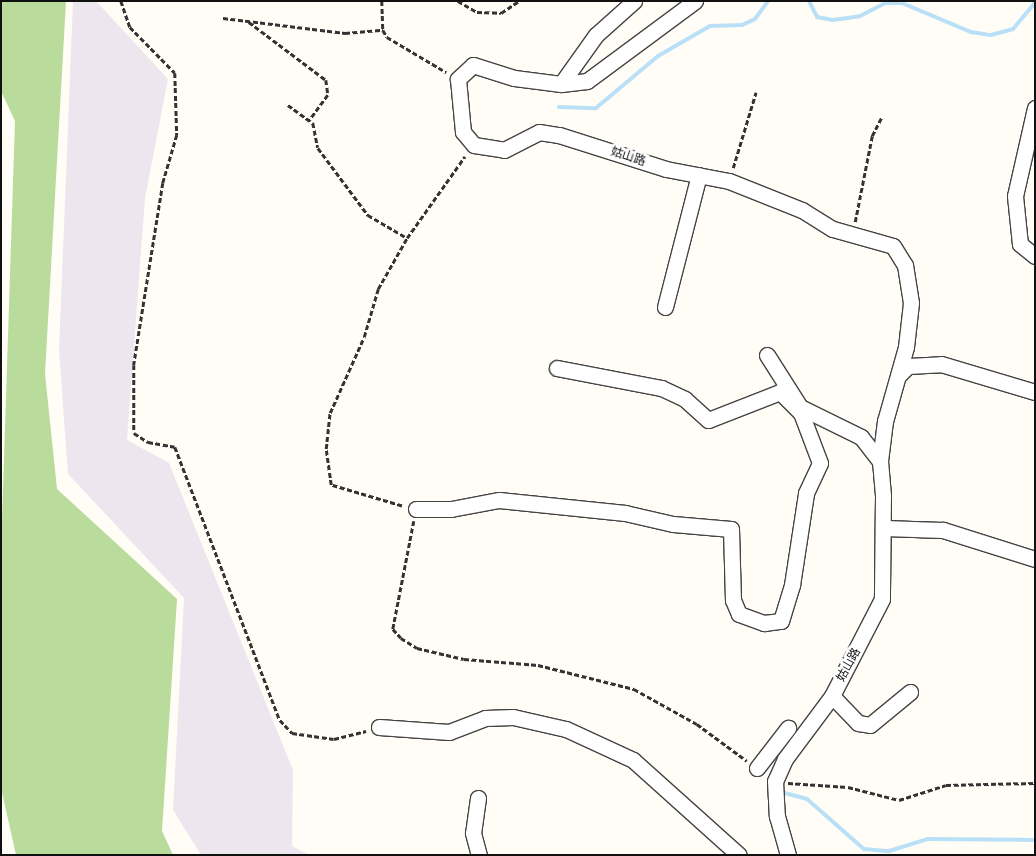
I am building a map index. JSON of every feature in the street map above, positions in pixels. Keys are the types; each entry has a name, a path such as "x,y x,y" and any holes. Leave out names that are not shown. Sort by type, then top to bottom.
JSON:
{"street":[{"path":"561,84 596,35 634,1"},
{"path":"474,145 464,132 458,79 473,65 514,78 561,84 587,81 606,71 695,1"},
{"path":"1035,108 1015,196 1020,244 1035,256"},
{"name":"姑山路","path":"474,145 504,150 539,132 699,175 729,181 852,233 893,246 905,265 911,303 899,375 885,421 880,460 884,528 882,599 832,696 785,759 775,781 777,816 788,855"},
{"path":"665,307 699,175"},
{"path":"767,355 800,407 861,437 880,460"},
{"path":"899,375 908,366 941,364 1035,392"},
{"path":"416,509 451,509 499,500 625,512 673,524 731,529 733,600 739,614 764,623 781,621 792,585 806,493 820,463 801,413 780,392 708,420 686,399 661,388 557,368"},
{"path":"884,528 943,530 1035,559"},
{"path":"832,696 858,723 870,725 910,692"},
{"path":"379,728 450,732 485,718 513,717 566,729 633,760 739,855"},
{"path":"757,768 788,728"},
{"path":"478,798 473,834 479,855"}],"path":[{"path":"121,1 130,27 175,73 177,135 163,183 134,365 134,433 148,442 175,448 280,720 292,733 334,739 379,728"},
{"path":"382,1 382,30"},
{"path":"458,1 477,12 501,13 519,1"},
{"path":"223,18 344,33 382,30 402,48 458,79"},
{"path":"249,21 326,80 328,95 309,120"},
{"path":"729,181 756,92"},
{"path":"288,106 309,120 318,148 339,182 368,216 407,238"},
{"path":"852,233 872,136 882,116"},
{"path":"474,145 407,238 378,289 364,337 330,413 326,449 331,485 416,509 393,629 401,638 418,648 464,659 538,665 634,689 697,724 757,768"},
{"path":"775,781 848,786 899,800 946,785 1035,783"}],"shaded area":[{"path":"73,1 96,1 168,79 145,198 127,440 169,463 293,770 292,846 309,855 201,855 173,810 184,598 68,474 59,350"}],"green space":[{"path":"1,1 66,1 45,374 57,489 177,599 162,831 173,855 16,855 1,788 1,551 15,121 1,91"}],"waterway":[{"path":"559,107 596,108 658,56 710,26 742,25 755,19 768,1"},
{"path":"809,1 817,17 833,20 860,16 885,3 902,3 971,32 991,35 1013,29 1035,3"},
{"path":"781,792 807,799 864,849 889,851 928,839 1035,840"}]}
